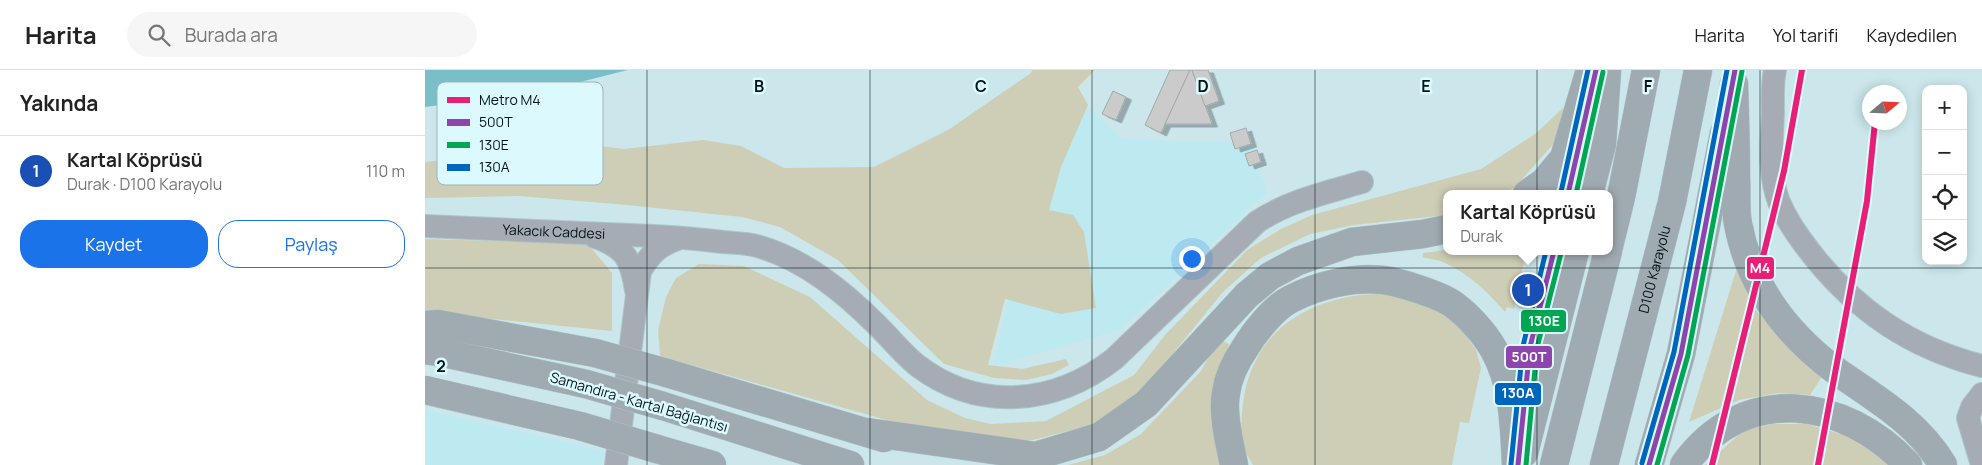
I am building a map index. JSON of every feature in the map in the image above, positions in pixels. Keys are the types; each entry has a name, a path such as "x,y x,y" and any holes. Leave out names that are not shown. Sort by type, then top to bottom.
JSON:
{"highway":[{"path":"1533,190 1544,182 1564,158 1590,70"},
{"path":"1590,190 1601,144 1607,70"},
{"path":"1613,230 1646,70"},
{"name":"D100 Karayolu","path":"1604,465 1672,202 1698,70"},
{"path":"1649,465 1681,354 1735,77"},
{"path":"1735,77 1738,222 1744,248 1762,291 1773,310 1802,344 1902,417 1928,444 1943,465"},
{"path":"867,432 1036,456 1099,437 1146,404 1247,295 1269,276 1298,261 1352,242 1443,230"},
{"path":"1521,465 1574,255"},
{"path":"1554,465 1607,255"},
{"path":"1234,465 1227,431 1226,394 1236,362 1257,329 1289,299 1327,284 1363,280 1383,280 1428,293 1453,304 1486,338 1495,351 1509,390 1514,415 1516,465"},
{"path":"425,325 438,324 595,353 867,432 968,465"},
{"name":"Samandıra - Kartal Bağlantısı","path":"425,350 586,384 663,406 850,465"},
{"path":"425,390 580,426 711,465"},
{"path":"1684,465 1705,439 1733,422 1747,415 1795,408 1816,410 1849,420 1892,448 1908,465"}],"street":[{"path":"1775,70 1773,182 1779,201 1791,226 1828,276 1852,299 1880,321 1929,349 1982,366"},
{"name":"Yakacık Caddesi","path":"425,226 683,237 755,245 807,268 840,291 917,365 940,381 965,391 991,397 1013,398 1040,395 1064,387 1097,372 1257,222 1286,205 1362,182"},
{"path":"585,233 613,243 626,256 633,270 637,296"},
{"path":"616,465 640,271 650,255 662,244 683,237"},
{"path":"1981,465 1968,418 1972,407 1982,394"}],"shaded area":[{"path":"425,70 628,70 580,82 437,82 437,105 425,107"},
{"path":"1091,109 1121,139 1250,143 1267,192 1121,329 993,367 1047,135"},
{"path":"425,410 603,451 602,465 425,465"}],"green space":[{"path":"1032,70 1095,70 1078,87 1088,105 1061,167 1049,210 1073,215 1084,232 1096,308 1061,314 1005,299 988,365 1022,369 1066,359 1069,365 1052,374 1026,380 994,378 944,364 838,260 780,227 742,217 519,196 425,198 425,162 437,161 437,185 603,185 603,146 624,149 703,140 741,146 784,168 874,167 948,130 1031,73"},
{"path":"1563,108 1567,113 1556,141 1523,178 1524,183 1509,190 1443,190 1443,215 1354,225 1310,234 1261,258 1223,292 1135,400 1094,424 1033,440 980,440 929,432 660,356 658,330 666,297 676,278 699,264 744,266 810,297 927,400 965,418 991,424 1046,421 1134,375 1165,335 1247,250 1281,229 1312,215 1481,169 1535,134"},
{"path":"425,239 588,244 612,273 612,331 425,312"},
{"path":"1443,250 1443,255 1525,255 1514,309 1507,307 1505,312 1470,278 1443,262 1423,257 1423,253"},
{"path":"1739,261 1755,309 1794,354 1823,375 1810,395 1778,393 1739,400 1689,422"},
{"path":"1406,293 1440,309 1464,333 1476,350 1481,368 1469,423 1460,422 1452,465 1253,465 1242,442 1243,404 1251,372 1269,340 1281,327 1296,317 1312,308 1329,302 1362,295"},
{"path":"1219,339 1229,344 1218,390 1223,465 1068,465 1105,455 1141,434 1201,371"},
{"path":"1771,424 1807,424 1861,440 1891,465 1705,465 1743,431"}],"building":[{"path":"1170,70 1190,70 1161,133 1145,125"},
{"path":"1190,70 1192,70 1212,124 1165,124"},
{"path":"1192,70 1208,70 1219,101 1205,106"},
{"path":"1113,91 1126,97 1116,120 1102,114"},
{"path":"1246,128 1251,144 1235,149 1230,133"},
{"path":"1257,150 1261,162 1249,166 1245,154"}],"metro line":[{"name":"M4","path":"1712,465 1784,171 1802,70"},
{"name":"M4","path":"1818,465 1867,201 1874,130"}],"transit line":[{"name":"130A","path":"1561,190 1588,70"},
{"name":"500T","path":"1569,190 1596,70"},
{"name":"130A","path":"1642,463 1674,352 1727,70"},
{"name":"500T","path":"1649,465 1681,354 1735,70"},
{"name":"130E","path":"1657,465 1688,355 1742,71"},
{"name":"130E","path":"1577,190 1603,72"},
{"name":"130A","path":"1511,464 1523,346 1545,255"},
{"name":"500T","path":"1518,465 1530,347 1553,255"},
{"name":"130E","path":"1526,465 1537,348 1560,255"}],"place":[{"name":"Kartal Köprüsü","path":"1528,290"}]}
